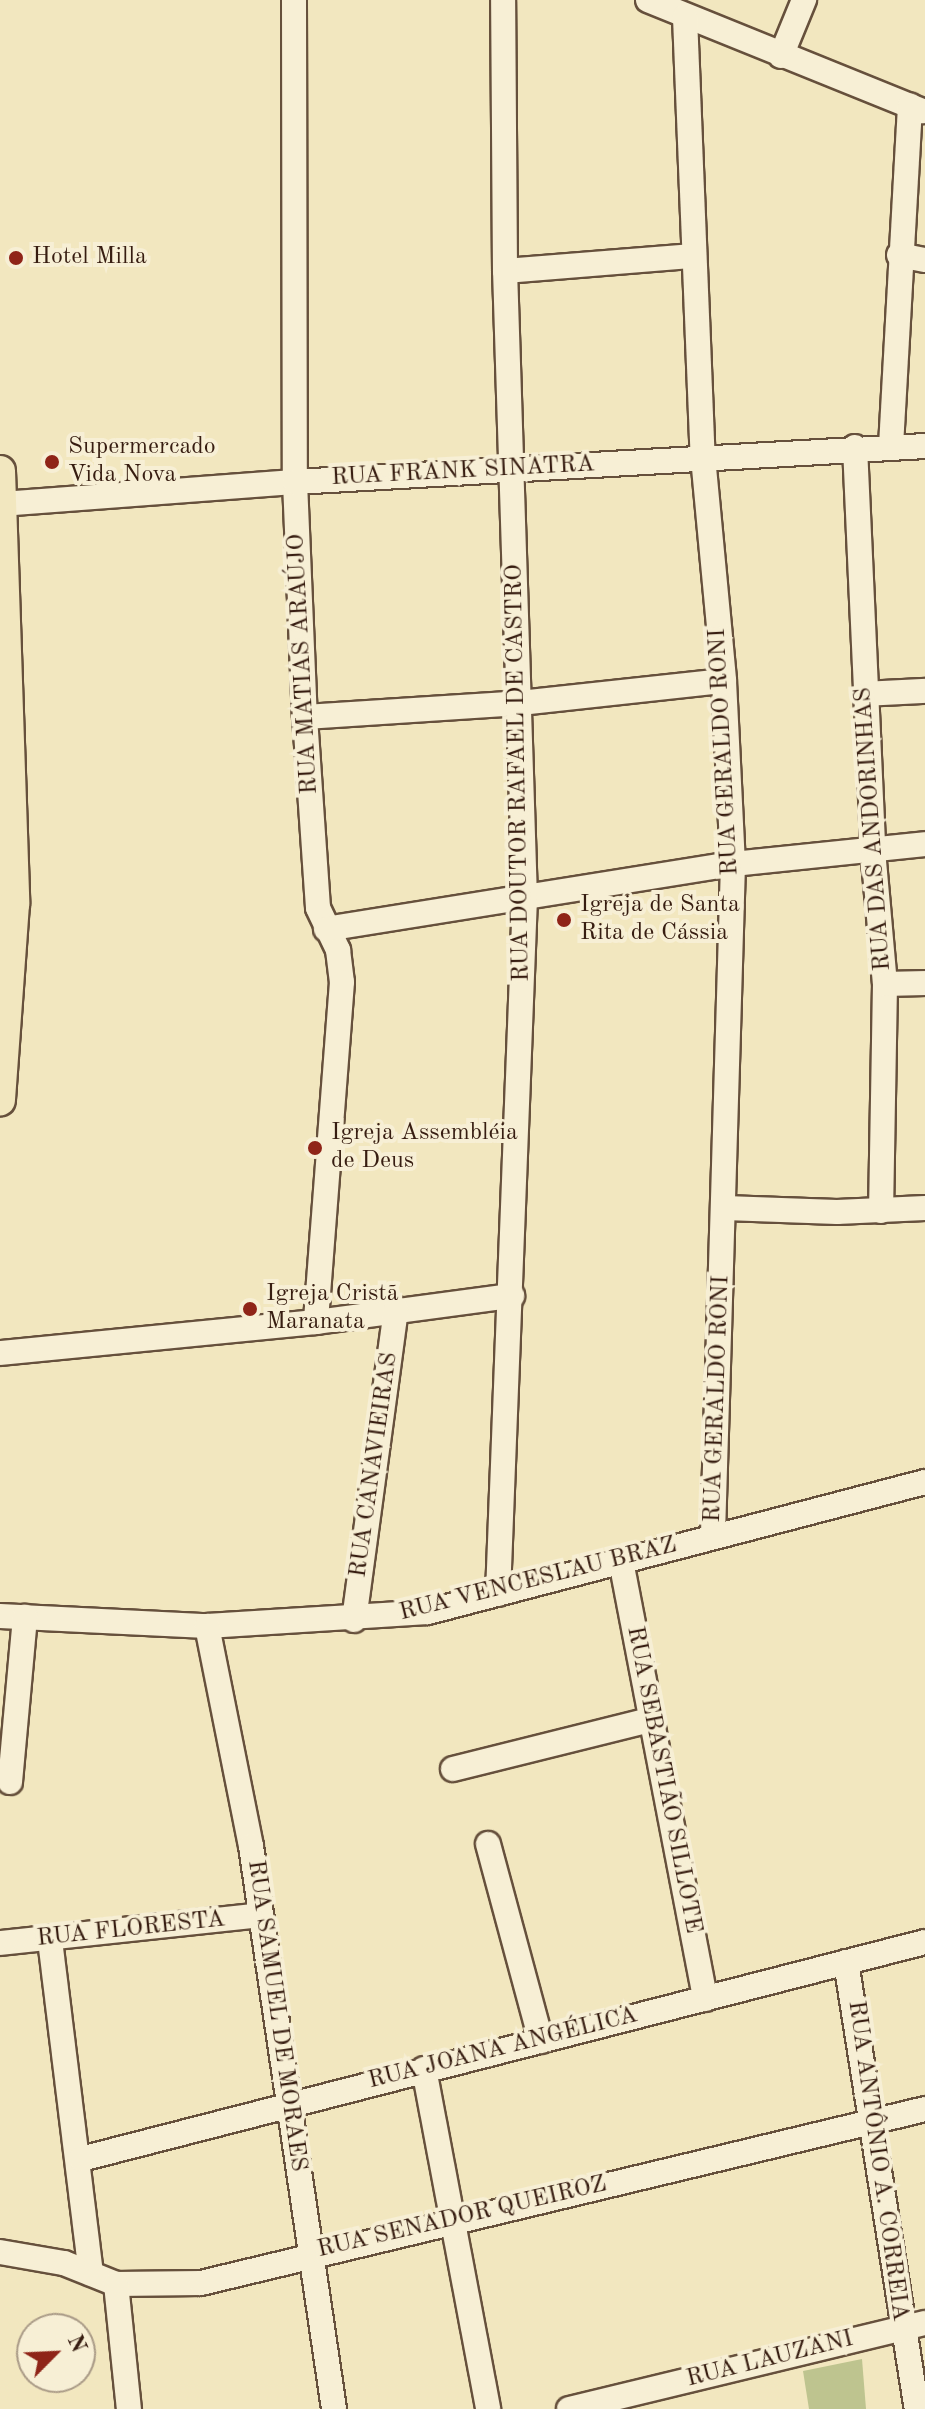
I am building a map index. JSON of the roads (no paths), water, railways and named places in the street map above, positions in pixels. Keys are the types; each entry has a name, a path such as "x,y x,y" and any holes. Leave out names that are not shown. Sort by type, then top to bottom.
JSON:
{"main road":[{"path":"0,471 14,904 0,1101"}],"street":[{"name":"RUA MATIAS ARAÚJO","path":"294,0 295,482 305,717 318,908 338,950 342,982 316,1322"},
{"name":"RUA DOUTOR RAFAEL DE CASTRO","path":"498,1594 512,1296 525,899 514,469 505,271 503,0"},
{"path":"648,0 917,109 899,255 891,446"},
{"path":"781,56 804,0"},
{"name":"RUA GERALDO RONI","path":"685,17 703,457 724,681 733,864 713,1535"},
{"path":"899,255 925,260"},
{"path":"505,271 693,256"},
{"name":"RUA FRANK SINATRA","path":"2,504 295,482 855,447 925,446"},
{"name":"RUA DAS ANDORINHAS","path":"855,447 873,850 885,984 881,1211"},
{"path":"305,717 520,703 724,681"},
{"path":"865,694 925,691"},
{"path":"326,929 733,864 925,844"},
{"path":"885,984 925,983"},
{"path":"725,1208 881,1211 925,1208"},
{"path":"0,1353 316,1322 512,1296"},
{"name":"RUA CANAVIEIRAS","path":"354,1620 396,1309"},
{"name":"RUA VENCESLAU BRAZ","path":"0,1616 207,1626 354,1620 428,1612 925,1482"},
{"name":"RUA SEBASTIÃO SILLOTE","path":"621,1561 705,1999"},
{"path":"10,1782 25,1617"},
{"name":"RUA SAMUEL DE MORAES","path":"207,1626 261,1915 334,2409"},
{"path":"453,1769 650,1720"},
{"path":"488,1844 541,2041"},
{"name":"RUA FLORESTA","path":"0,1943 261,1915"},
{"path":"50,1940 81,2159 91,2273"},
{"name":"RUA JOANA ANGÉLICA","path":"81,2159 288,2102 541,2041 925,1942"},
{"name":"RUA ANTÔNIO A. CORREIA","path":"846,1962 913,2326 917,2408"},
{"path":"424,2069 488,2409"},
{"name":"RUA SENADOR QUEIROZ","path":"0,2252 91,2273 116,2284 201,2283 310,2254 925,2109"},
{"path":"116,2284 129,2409"},
{"name":"RUA LAUZANI","path":"569,2409 913,2326"}],"place":[{"name":"Hotel Milla","path":"16,258"},
{"name":"Supermercado Vida Nova","path":"52,462"},
{"name":"Igreja de Santa Rita de Cássia","path":"564,920"},
{"name":"Igreja Assembléia de Deus","path":"315,1148"},
{"name":"Igreja Cristã Maranata","path":"250,1309"}]}
